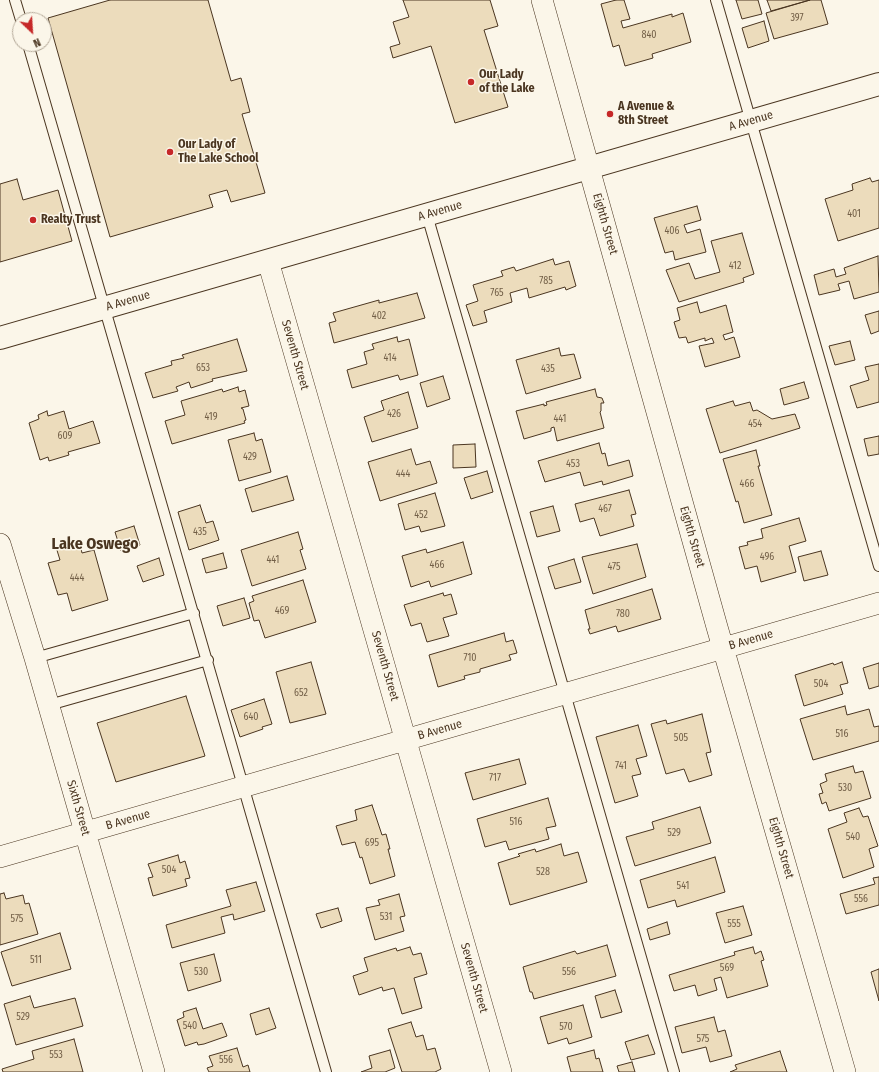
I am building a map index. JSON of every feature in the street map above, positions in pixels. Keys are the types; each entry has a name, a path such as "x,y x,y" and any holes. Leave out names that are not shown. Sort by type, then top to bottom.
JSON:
{"main road":[{"name":"A Avenue","path":"0,338 879,84"}],"street":[{"name":"Eighth Street","path":"542,0 723,648 845,1072"},
{"name":"Seventh Street","path":"268,261 502,1072"},
{"name":"Sixth Street","path":"0,544 49,705 84,832 154,1072"},
{"name":"B Avenue","path":"0,857 879,603"}],"lane":[{"path":"15,0 19,12"},
{"path":"716,0 879,566"},
{"path":"30,52 106,308 326,1072"},
{"path":"426,215 674,1072"},
{"path":"35,658 194,613"},
{"path":"49,705 208,660"}],"building":[{"name":"Our Lady of The Lake School","path":"110,0 208,0 231,81 241,78 250,112 242,114 265,193 231,202 227,190 209,195 213,207 110,237 52,32 52,17"},
{"name":"Our Lady of the Lake","path":"403,0 490,0 498,26 484,30 508,107 455,123 431,46 393,58 390,47 400,44 393,22 409,17"},
{"path":"616,0 624,0 630,19 621,21 623,28 672,14 672,17 683,13 691,42 652,54 653,58 625,66 619,45 613,47 601,4"},
{"path":"736,0 758,0 762,14 742,19"},
{"path":"767,0 810,0 771,11"},
{"path":"810,0 821,0 828,24 774,39 766,13"},
{"path":"764,21 769,41 748,48 742,28"},
{"path":"870,178 872,182 879,180 879,228 838,241 825,199 853,190 852,184"},
{"name":"Realty Trust","path":"17,179 23,200 58,190 72,241 0,262 0,184"},
{"path":"697,206 701,220 684,225 687,233 700,229 706,252 675,260 673,251 665,253 654,218"},
{"path":"742,233 754,274 743,278 744,282 679,302 666,270 689,263 695,279 720,272 711,241"},
{"path":"878,256 879,292 854,299 849,281 838,284 840,290 819,295 814,275 834,269 836,277 846,274 844,268"},
{"path":"553,259 555,265 569,261 576,286 566,290 565,287 529,298 527,288 510,293 512,302 484,311 487,322 473,326 466,305 478,301 473,285 503,276 501,271 514,267 516,271"},
{"path":"417,293 425,318 334,343 329,323 336,321 333,313 379,300 379,303"},
{"path":"697,302 700,313 726,305 733,332 723,335 725,340 734,337 740,357 705,367 699,346 714,343 712,338 705,341 705,338 688,343 686,337 679,338 674,322 680,320 677,308"},
{"path":"879,311 879,331 871,334 865,315"},
{"path":"397,337 398,342 409,339 418,375 400,380 398,375 352,388 347,370 367,364 364,352 374,349 372,344"},
{"path":"237,339 247,371 212,379 213,381 191,388 189,382 176,387 178,391 153,398 145,373 172,365 171,361 184,358 182,355"},
{"path":"850,341 855,360 835,365 829,346"},
{"path":"559,348 561,356 574,354 581,378 526,394 516,360"},
{"path":"879,364 879,402 857,408 850,386 869,380 865,367"},
{"path":"443,376 450,399 427,407 420,383"},
{"path":"804,382 809,398 784,405 780,389"},
{"path":"238,387 239,392 245,390 249,406 241,408 243,409 246,420 244,421 245,423 172,444 165,421 185,415 181,401 222,389 223,392"},
{"path":"595,389 597,397 602,398 604,403 601,403 600,412 604,428 557,441 554,427 551,428 551,431 524,439 516,411 544,404 544,406 547,405 546,402"},
{"path":"408,392 418,428 372,442 364,417 384,410 381,401"},
{"path":"733,401 735,406 750,402 753,411 757,410 772,419 795,414 800,428 720,453 706,409"},
{"path":"47,411 48,416 64,411 69,429 93,421 100,443 68,452 69,455 49,461 48,457 40,460 29,423 39,419 38,415"},
{"path":"254,433 256,441 262,439 271,472 239,481 228,440"},
{"path":"879,436 879,454 868,456 864,439"},
{"path":"599,443 602,454 605,453 608,466 629,460 633,476 603,485 602,481 584,486 580,472 545,482 538,461"},
{"path":"475,444 476,467 453,468 453,445"},
{"path":"411,449 416,465 430,461 437,483 380,501 368,462"},
{"path":"756,450 760,466 758,466 772,515 744,523 723,459"},
{"path":"487,471 493,492 471,499 464,478"},
{"path":"287,476 294,500 252,512 245,489"},
{"path":"629,490 636,514 631,515 634,526 600,536 594,518 580,522 575,504"},
{"path":"435,493 445,526 421,532 419,526 405,530 398,504"},
{"path":"200,505 206,523 213,521 219,540 189,550 178,512"},
{"path":"553,506 560,531 537,537 530,512"},
{"path":"799,518 806,541 789,546 796,572 761,582 757,566 745,569 739,547 748,545 747,542 763,538 761,529"},
{"path":"134,526 140,545 121,551 115,532"},
{"path":"298,532 303,549 300,550 306,569 252,586 241,550"},
{"path":"79,540 82,553 94,550 108,600 72,611 67,593 58,595 48,563 60,560 56,547"},
{"path":"463,542 472,574 431,587 429,581 411,587 402,556 426,549 427,553"},
{"path":"637,544 646,577 593,594 582,557"},
{"path":"821,551 828,575 804,581 798,557"},
{"path":"223,553 227,568 206,573 202,559"},
{"path":"159,558 164,575 143,582 137,566"},
{"path":"574,559 581,582 555,589 548,567"},
{"path":"303,580 316,622 265,638 259,620 254,621 249,603 254,601 252,596"},
{"path":"652,589 661,619 618,632 616,626 590,634 585,610"},
{"path":"443,593 444,596 451,594 457,614 443,618 449,636 427,642 421,623 411,626 404,605"},
{"path":"244,598 250,618 223,626 217,606"},
{"path":"504,633 506,642 513,640 517,653 509,655 511,660 480,669 480,672 464,676 465,679 438,687 429,655"},
{"path":"311,662 326,714 290,723 276,672"},
{"path":"842,662 848,683 840,685 843,694 804,706 795,675 833,663 834,665"},
{"path":"879,663 879,686 869,689 863,668"},
{"path":"186,696 205,756 116,782 97,723"},
{"path":"264,699 272,724 262,727 263,729 240,737 231,710"},
{"path":"845,706 847,715 869,709 874,727 879,726 879,741 813,760 800,719"},
{"path":"702,714 711,752 706,753 712,775 689,782 684,769 666,774 651,724 666,720 667,724"},
{"path":"638,725 647,756 636,759 641,774 632,776 638,796 615,803 596,737"},
{"path":"519,759 526,784 473,800 465,773"},
{"path":"853,766 855,773 863,771 871,798 829,811 826,802 822,804 819,794 823,793 820,784 827,781 825,774"},
{"path":"548,798 556,826 546,828 549,839 509,850 506,841 485,847 477,819"},
{"path":"372,805 382,835 386,834 395,876 370,884 362,857 360,858 355,842 342,845 336,826 357,820 355,810"},
{"path":"700,807 711,843 635,866 626,837 654,829 652,822"},
{"path":"859,808 863,817 868,816 878,846 869,849 874,867 843,878 828,829 847,822 844,813"},
{"path":"561,844 564,856 578,852 587,882 510,905 498,863 520,856 518,854 535,849 536,852"},
{"path":"178,855 180,863 185,861 190,878 185,879 187,886 153,896 148,878 153,877 148,864"},
{"path":"715,857 725,892 677,907 675,900 648,908 640,880"},
{"path":"879,877 879,905 846,914 840,894 875,884 873,878"},
{"path":"256,882 265,911 234,920 233,914 221,917 225,933 172,948 166,925 231,906 226,890"},
{"path":"4,893 6,899 23,895 25,904 29,903 38,934 0,945 0,894"},
{"path":"399,894 405,916 400,917 404,931 375,940 366,908 380,905 378,900"},
{"path":"743,906 752,935 725,943 716,913"},
{"path":"338,908 342,921 321,928 316,914"},
{"path":"667,922 670,934 650,940 647,929"},
{"path":"60,933 71,969 12,986 1,952"},
{"path":"607,945 616,976 534,999 532,992 530,992 523,967 575,951 577,954"},
{"path":"410,947 413,955 421,953 427,974 414,978 422,1008 402,1014 394,988 383,991 382,987 359,995 353,976 368,971 364,958 396,948 397,951"},
{"path":"753,947 755,954 761,951 764,960 761,961 768,986 727,998 721,977 714,979 717,990 698,996 695,985 674,991 669,975 735,955 734,952"},
{"path":"214,954 221,981 188,991 180,963"},
{"path":"879,969 879,1001 871,972"},
{"path":"615,990 622,1012 601,1018 595,996"},
{"path":"30,996 34,1008 75,998 83,1026 16,1045 4,1004"},
{"path":"583,1005 592,1037 569,1044 567,1038 548,1044 540,1017"},
{"path":"196,1008 203,1029 222,1023 227,1036 204,1044 198,1045 197,1042 185,1046 177,1020 184,1017 183,1012"},
{"path":"269,1008 276,1028 256,1035 250,1014"},
{"path":"714,1017 718,1032 725,1030 732,1056 710,1062 706,1047 682,1053 675,1027"},
{"path":"411,1022 416,1037 423,1035 427,1050 435,1048 441,1069 435,1072 402,1072 388,1029"},
{"path":"648,1035 655,1054 631,1060 625,1042"},
{"path":"74,1039 83,1072 3,1072 2,1069 34,1059 32,1051"},
{"path":"237,1048 243,1067 248,1065 250,1072 209,1072 207,1068 213,1066 209,1056"},
{"path":"390,1050 395,1068 385,1072 361,1072 372,1068 369,1056"},
{"path":"594,1050 596,1059 599,1058 603,1072 571,1072 567,1057"},
{"path":"780,1051 787,1072 730,1072 737,1069 735,1065"},
{"path":"632,1062 635,1072 619,1072 617,1066"}],"place":[{"name":"Our Lady of the Lake","path":"471,82"},
{"name":"A Avenue & 8th Street","path":"610,114"},
{"name":"Our Lady of The Lake School","path":"170,152"},
{"name":"Realty Trust","path":"33,220"}],"district":[{"name":"Lake Oswego","path":"95,545"}]}
